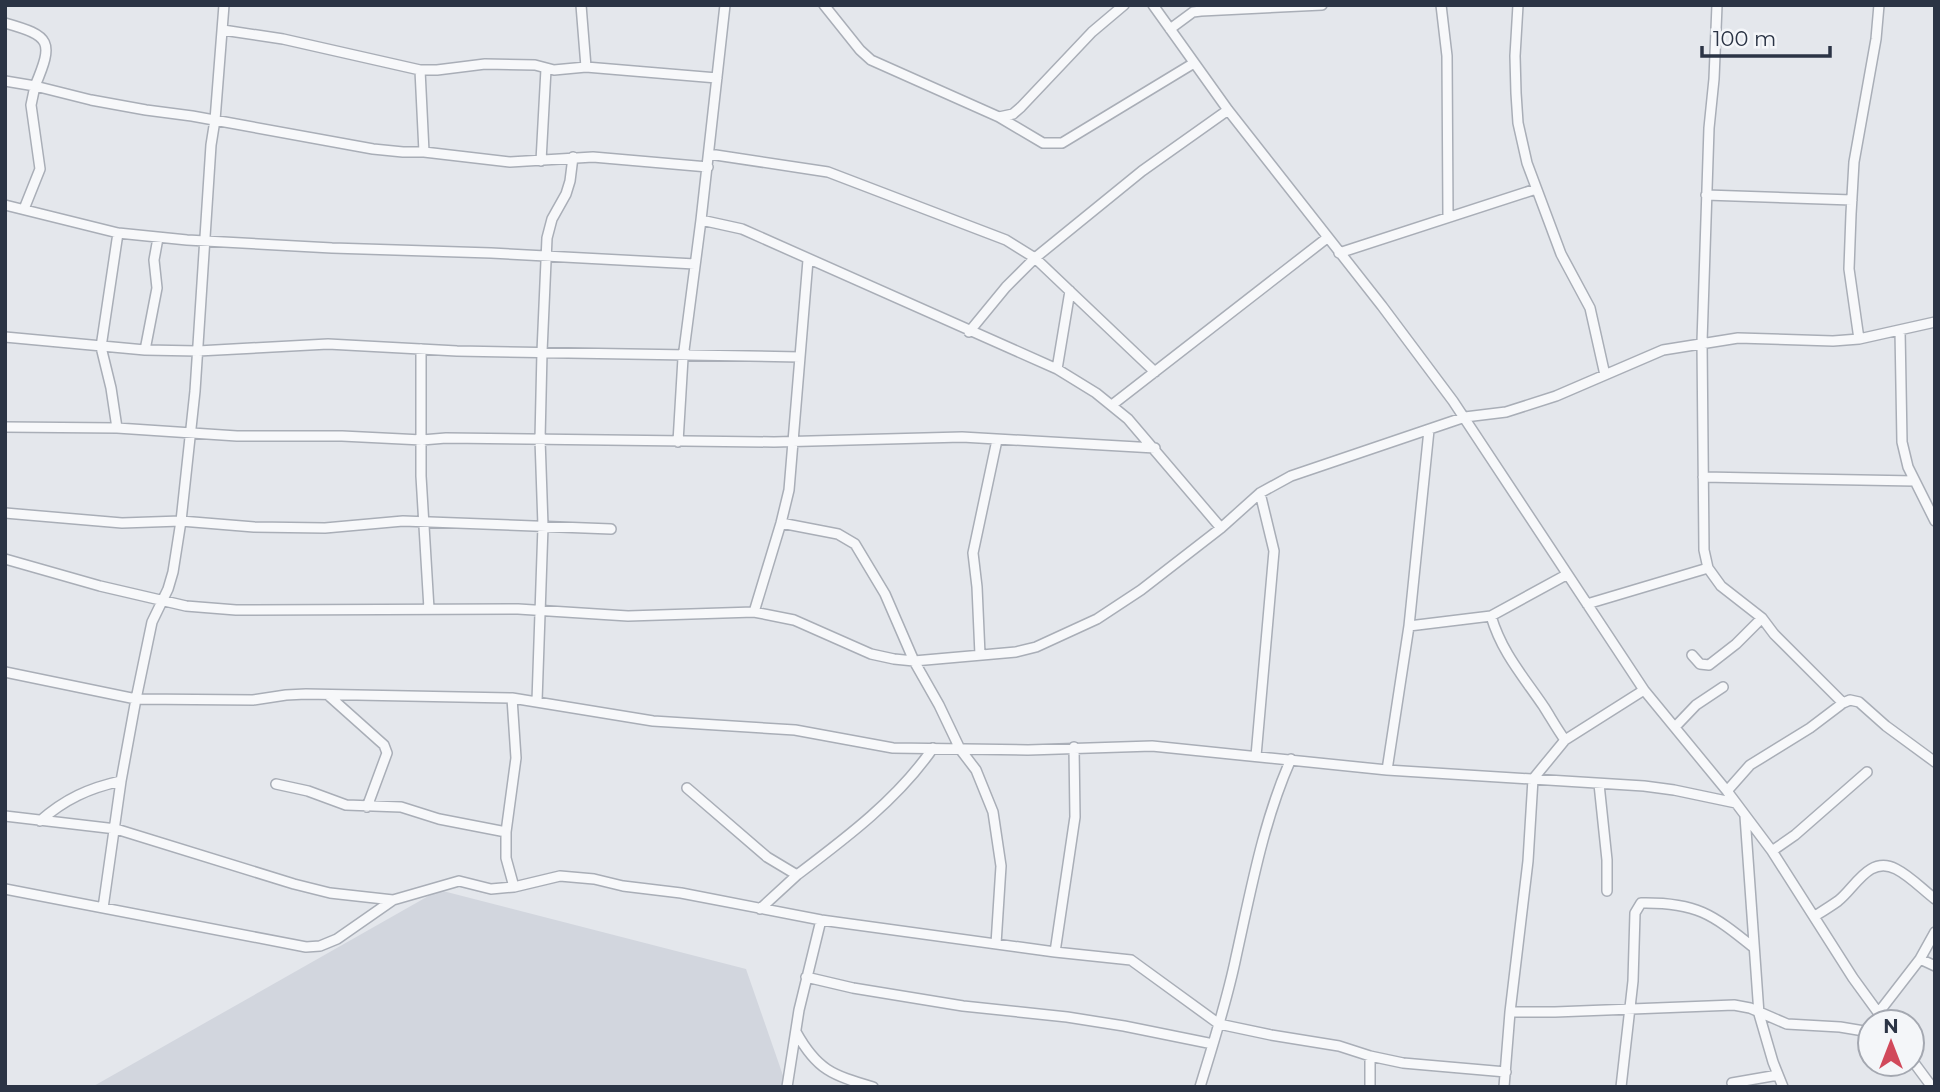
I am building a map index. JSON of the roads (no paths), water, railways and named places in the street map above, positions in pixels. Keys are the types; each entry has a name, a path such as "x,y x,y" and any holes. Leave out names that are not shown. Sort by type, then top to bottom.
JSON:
{"street":[{"path":"103,908 136,699 152,622 173,572 181,521 198,351 211,145 224,5"},
{"path":"581,5 586,66"},
{"path":"678,442 683,356 708,167 725,5"},
{"path":"824,5 871,60 999,117 1043,143 1062,143 1194,63"},
{"path":"999,117 1013,114 1021,107 1092,32 1124,5"},
{"path":"1153,5 1228,110 1382,306 1465,417 1566,575 1644,690 1727,791 1772,851 1853,978 1876,1008"},
{"path":"1170,29 1193,12 1260,6 1322,5"},
{"path":"1441,5 1447,56 1448,216"},
{"path":"1518,5 1515,56 1518,123 1527,163 1561,254 1590,308 1605,375"},
{"path":"1717,5 1706,195 1702,342 1704,550 1708,568 1721,586 1762,618 1774,634 1843,703"},
{"path":"1859,339 1849,269 1854,162 1876,39 1879,5"},
{"path":"5,23 40,35 46,43 47,51 31,105 40,169 24,209"},
{"path":"223,30 283,39 421,70 485,64 535,65 554,70 586,66 717,78"},
{"path":"541,161 546,69"},
{"path":"421,70 421,124 425,152"},
{"path":"5,82 35,86 105,103 373,149 510,162 573,157 708,167"},
{"path":"969,332 1006,287 1035,258 1142,171 1228,110"},
{"path":"709,154 828,172 1006,240 1035,258 1155,372"},
{"path":"537,701 543,526 540,439 546,257 552,219 566,194 573,157"},
{"path":"1339,253 1536,189"},
{"path":"1706,195 1852,200"},
{"path":"5,205 118,233 158,237 695,264"},
{"path":"701,220 742,229 1057,369 1096,393 1128,419 1221,527"},
{"path":"117,428 101,347 118,233"},
{"path":"145,350 157,288 154,260 158,237"},
{"path":"1112,405 1327,237"},
{"path":"754,612 789,490 808,260"},
{"path":"1057,369 1070,291"},
{"path":"5,559 186,606 236,610 540,609 628,616 754,612 794,620 871,654 914,661 1016,652 1036,647 1097,619 1141,590 1260,493 1291,476 1465,417 1506,412 1556,396 1663,350 1702,342 1762,337 1833,341 1859,339 1935,322"},
{"path":"1900,330 1902,442 1908,467 1935,521"},
{"path":"5,337 145,350 198,351 328,344 421,349 800,357"},
{"path":"421,349 421,476 429,609"},
{"path":"5,427 117,428 237,436 342,436 422,440 446,438 792,442 962,438 1155,448"},
{"path":"1387,770 1409,626 1429,430"},
{"path":"980,654 978,587 973,553 997,440"},
{"path":"1703,477 1915,481"},
{"path":"1256,756 1274,551 1260,493"},
{"path":"5,513 122,523 181,521 254,527 325,527 403,521 611,529"},
{"path":"781,523 838,534 855,544 885,594 914,661 960,749 976,770 993,812 1001,866 996,944"},
{"path":"1587,604 1708,568"},
{"path":"1409,626 1490,616 1566,575"},
{"path":"1490,616 1496,635 1517,672 1543,705 1565,740"},
{"path":"1692,655 1700,664 1709,665 1737,644 1762,618"},
{"path":"5,672 136,699 253,700 286,695 512,698 653,721 781,729 847,738 893,748 1028,750 1152,746 1387,770 1674,790 1736,803"},
{"path":"1675,727 1696,705 1723,687"},
{"path":"1504,1087 1528,861 1533,779 1565,740 1644,690"},
{"path":"328,695 384,745 387,753 367,807"},
{"path":"512,698 516,758 506,832 506,858 513,887"},
{"path":"1727,791 1750,765 1850,701 1859,702 1886,726 1935,762"},
{"path":"1055,952 1075,817 1074,747"},
{"path":"760,909 797,874 856,829 918,769 933,748"},
{"path":"1200,1087 1235,965 1253,874 1281,782 1291,760"},
{"path":"1772,851 1789,840 1867,772"},
{"path":"40,821 76,794 121,781"},
{"path":"276,784 308,791 346,806 391,805 429,817 506,832"},
{"path":"1599,784 1607,891"},
{"path":"687,788 767,857 797,874"},
{"path":"1745,815 1759,1014 1783,1087"},
{"path":"5,816 116,830 294,884 330,893 393,900"},
{"path":"1815,916 1838,901 1869,869 1877,866 1897,869 1935,899"},
{"path":"5,889 306,947 320,946 337,939 393,900 459,881 491,889 513,887 560,876 681,893 821,920 1132,960 1219,1024 1339,1046 1404,1063 1506,1072"},
{"path":"1621,1087 1633,981 1634,913 1642,903 1669,902 1698,909 1719,919 1754,947"},
{"path":"787,1087 806,977 821,920"},
{"path":"1882,1008 1920,959 1935,932"},
{"path":"1920,959 1935,966"},
{"path":"806,977 853,988 963,1006 1101,1023 1213,1044"},
{"path":"1510,1012 1734,1005 1750,1008 1787,1024 1856,1030"},
{"path":"796,1031 808,1054 828,1072 873,1087"},
{"path":"1370,1056 1370,1087"},
{"path":"1732,1083 1778,1075"}]}
